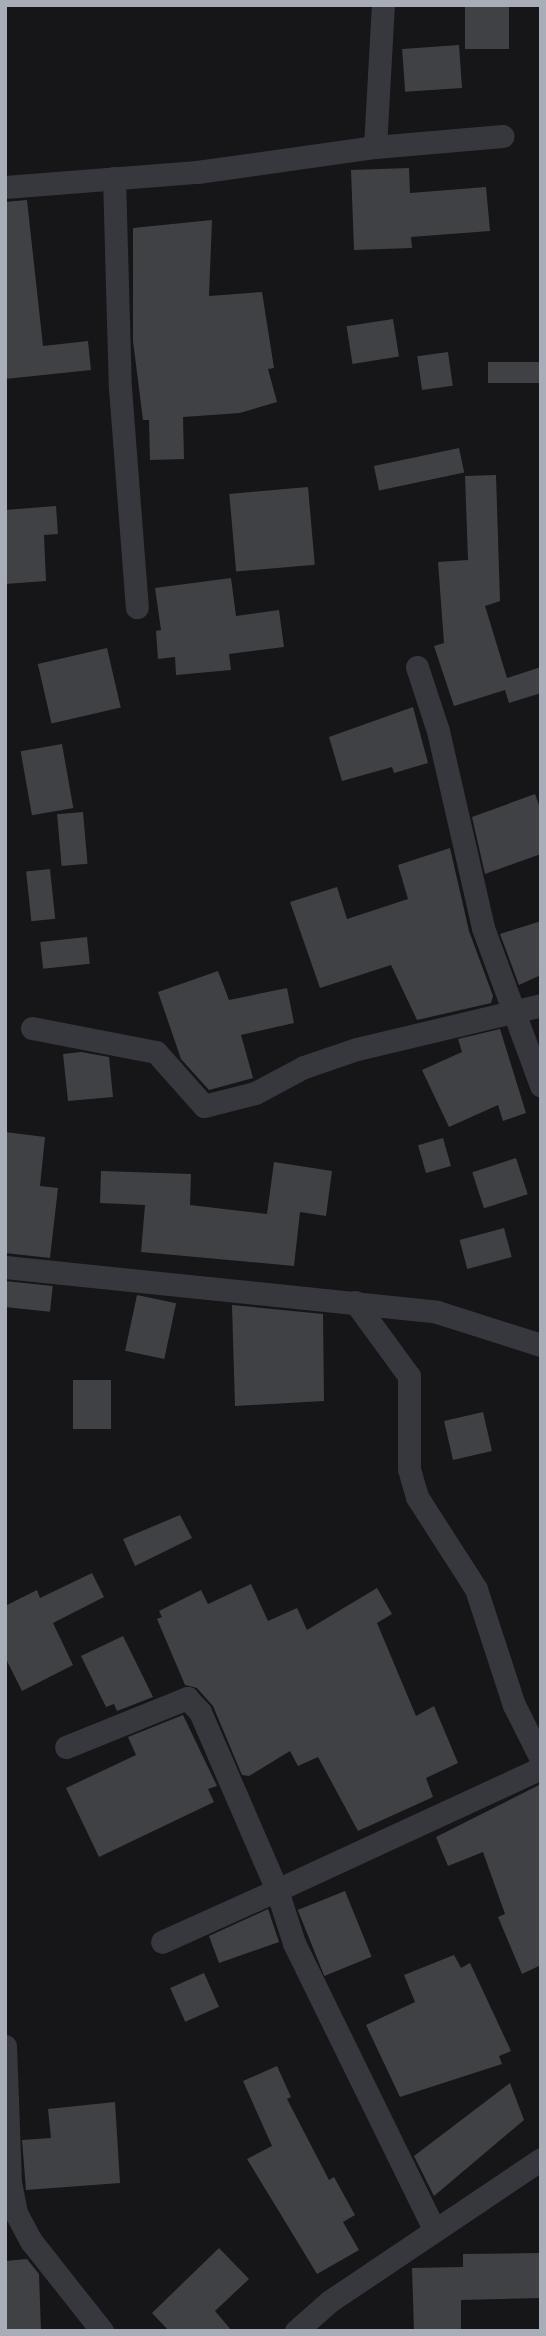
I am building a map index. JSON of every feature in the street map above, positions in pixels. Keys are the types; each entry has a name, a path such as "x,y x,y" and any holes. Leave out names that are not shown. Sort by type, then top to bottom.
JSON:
{"street":[{"path":"375,147 383,5"},
{"path":"5,187 197,172 375,147 503,136"},
{"path":"114,178 120,388 136,607"},
{"path":"417,667 438,731 483,928 541,1086"},
{"path":"32,1028 156,1052 204,1106 255,1093 304,1067 357,1049 541,1005"},
{"path":"5,1268 355,1302 463,1317 494,1332 541,1345"},
{"path":"355,1302 409,1376 409,1469 417,1497 476,1589 514,1705 541,1759"},
{"path":"66,1747 187,1698 200,1712 277,1890 294,1943 434,2229"},
{"path":"162,1942 541,1768"},
{"path":"5,2046 10,2182 16,2213 15,2229 102,2331"},
{"path":"296,2331 330,2301 541,2159"}],"building":[{"path":"465,5 509,5 509,49 465,49"},
{"path":"459,45 462,88 405,92 402,49"},
{"path":"409,168 410,193 486,187 490,231 411,237 412,248 354,250 351,170"},
{"path":"27,200 43,346 88,341 91,370 5,379 5,202"},
{"path":"212,220 209,296 262,292 274,368 268,369 277,402 240,413 183,417 184,459 150,460 149,420 143,420 133,341 133,228"},
{"path":"393,319 399,357 353,364 347,326"},
{"path":"448,352 453,386 422,390 417,356"},
{"path":"488,362 541,362 541,383 488,383"},
{"path":"459,448 464,472 379,491 374,466"},
{"path":"496,475 500,601 485,606 507,678 541,667 541,693 509,703 505,690 454,706 434,646 444,643 438,562 468,560 465,476"},
{"path":"308,487 315,565 236,572 229,494"},
{"path":"56,506 58,534 44,535 46,581 5,584 5,510"},
{"path":"231,578 236,616 279,610 284,647 229,654 231,670 176,675 175,657 158,659 156,631 161,630 155,588"},
{"path":"107,648 121,707 52,723 38,664"},
{"path":"413,707 428,763 394,773 392,767 342,781 329,737"},
{"path":"62,744 73,808 32,815 21,751"},
{"path":"535,794 541,811 541,854 485,874 472,817"},
{"path":"83,812 88,864 62,866 57,814"},
{"path":"450,848 469,931 493,996 491,1003 417,1020 391,965 320,988 290,902 337,887 347,919 408,899 398,865"},
{"path":"50,869 55,919 31,921 26,872"},
{"path":"541,921 541,975 519,985 500,934"},
{"path":"87,937 90,964 43,969 40,942"},
{"path":"218,971 229,1000 287,988 294,1023 241,1035 253,1078 209,1090 181,1059 158,992"},
{"path":"500,1029 526,1113 503,1121 498,1105 449,1127 422,1070 462,1052 458,1039"},
{"path":"81,1052 109,1057 113,1097 68,1101 63,1054"},
{"path":"5,1132 45,1137 40,1186 58,1188 50,1258 5,1253"},
{"path":"443,1138 451,1166 426,1173 418,1145"},
{"path":"516,1158 528,1194 484,1208 472,1172"},
{"path":"274,1162 332,1171 326,1216 300,1212 294,1266 141,1252 145,1205 100,1203 101,1171 191,1174 190,1205 267,1214"},
{"path":"504,1228 512,1257 467,1269 460,1240"},
{"path":"5,1281 53,1286 50,1312 5,1307"},
{"path":"137,1295 176,1303 164,1359 125,1351"},
{"path":"232,1305 323,1314 324,1401 235,1406"},
{"path":"73,1380 111,1380 111,1429 73,1429"},
{"path":"483,1412 492,1451 453,1460 444,1421"},
{"path":"180,1515 192,1538 135,1566 123,1539"},
{"path":"92,1573 104,1597 53,1623 73,1665 22,1691 5,1657 5,1606 37,1590 40,1598"},
{"path":"251,1584 268,1621 297,1608 307,1630 377,1588 392,1614 377,1623 416,1716 434,1706 458,1763 426,1778 433,1797 358,1831 318,1757 298,1766 290,1751 249,1776 242,1775 213,1706 197,1688 185,1685 157,1619 162,1617 159,1611 201,1590 208,1604"},
{"path":"123,1636 153,1697 117,1711 114,1704 106,1707 81,1656"},
{"path":"183,1715 217,1786 208,1789 214,1802 99,1857 66,1788 136,1755 128,1737"},
{"path":"541,1784 541,1965 522,1974 498,1917 505,1914 483,1852 448,1866 436,1837"},
{"path":"345,1891 372,1957 324,1976 298,1910"},
{"path":"268,1909 279,1942 219,1963 209,1936"},
{"path":"454,1955 461,1968 470,1963 511,2051 499,2056 502,2064 400,2097 366,2025 415,2002 404,1975"},
{"path":"204,1973 219,2007 185,2022 170,1988"},
{"path":"277,2066 291,2097 287,2099 329,2180 334,2177 355,2215 343,2222 359,2250 317,2274 247,2159 272,2146 243,2081"},
{"path":"510,2083 524,2120 434,2196 414,2156"},
{"path":"115,2102 120,2183 26,2190 22,2140 51,2138 48,2109"},
{"path":"219,2248 249,2279 215,2311 232,2331 169,2331 152,2313"},
{"path":"541,2253 541,2298 461,2300 461,2331 414,2331 412,2268 463,2267 463,2254"},
{"path":"27,2259 39,2274 41,2331 5,2331 5,2261"}]}
